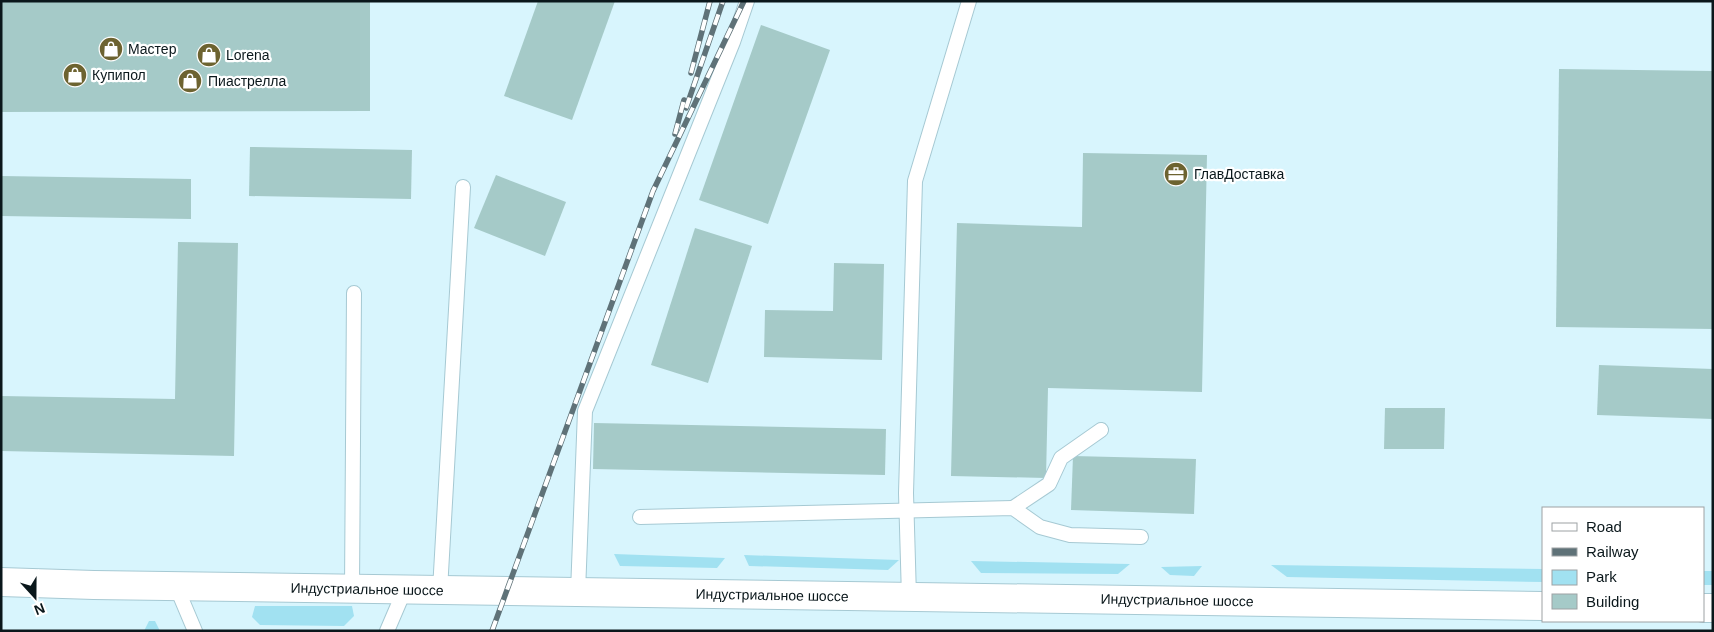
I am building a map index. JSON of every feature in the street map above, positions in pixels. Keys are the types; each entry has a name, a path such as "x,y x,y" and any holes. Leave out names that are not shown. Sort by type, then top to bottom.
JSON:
{"street":[{"name":"Индустриальное шоссе","path":"1,582 352,589 1542,606"}],"lane":[{"path":"578,592 585,411 733,42 747,1"},
{"path":"910,597 907,511 915,181 970,1"},
{"path":"440,590 464,187"},
{"path":"352,589 354,293"},
{"path":"640,517 1013,508 1049,484 1061,458 1101,430"},
{"path":"1013,508 1040,527 1070,535 1141,537"},
{"path":"176,586 195,631"},
{"path":"387,631 405,589"}],"green space":[{"path":"614,554 725,558 717,568 620,566"},
{"path":"744,555 899,560 888,570 749,566"},
{"path":"971,561 1130,564 1118,574 981,573"},
{"path":"1271,565 1542,569 1542,582 1287,577"},
{"path":"1202,566 1194,576 1170,575 1161,567"},
{"path":"1704,571 1713,571 1713,585 1704,585"},
{"path":"255,606 352,606 354,616 344,626 260,625 252,617"},
{"path":"149,621 155,621 160,631 144,631"}],"building":[{"path":"1,1 370,1 370,111 1,112"},
{"path":"538,1 615,1 572,120 504,96"},
{"path":"761,25 830,50 768,224 699,200"},
{"path":"1559,69 1713,71 1713,329 1556,327"},
{"path":"250,147 412,150 411,199 249,196"},
{"path":"1083,153 1207,155 1202,392 1048,388 1046,478 951,476 957,223 1082,227"},
{"path":"496,175 566,202 545,256 474,228"},
{"path":"1,176 191,179 191,219 1,216"},
{"path":"695,228 752,246 708,383 651,365"},
{"path":"178,242 238,243 234,456 1,451 1,396 175,399"},
{"path":"834,263 884,264 882,360 764,357 765,310 833,311"},
{"path":"1599,365 1713,369 1713,419 1597,415"},
{"path":"1385,408 1445,408 1444,449 1384,449"},
{"path":"594,423 886,429 885,475 593,469"},
{"path":"1073,456 1196,459 1194,514 1071,510"}],"railway":[{"path":"691,73 710,1"},
{"path":"686,108 723,1"},
{"path":"492,631 653,191 744,1"},
{"path":"675,134 684,100"}],"place":[{"name":"Мастер","path":"111,49"},
{"name":"Lorena","path":"209,55"},
{"name":"Купипол","path":"75,75"},
{"name":"Пиастрелла","path":"190,81"},
{"name":"ГлавДоставка","path":"1176,174"}]}
